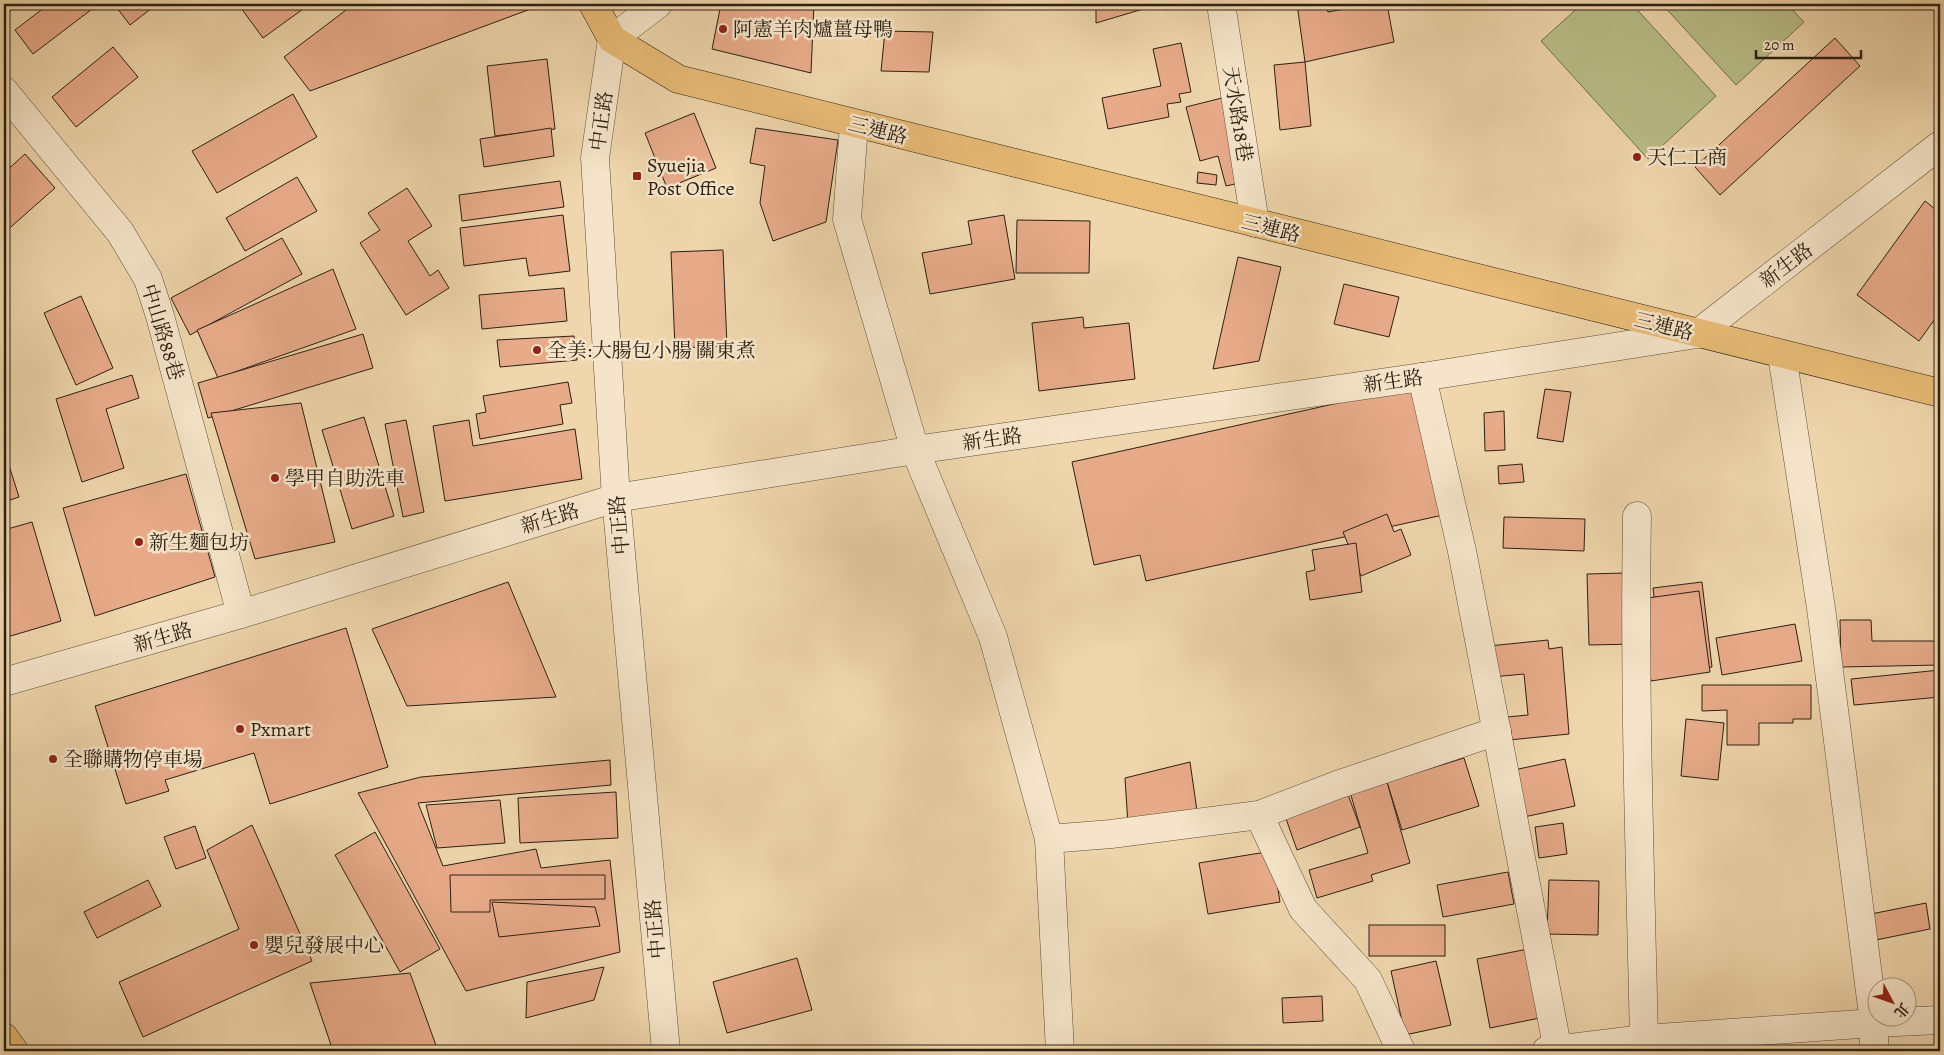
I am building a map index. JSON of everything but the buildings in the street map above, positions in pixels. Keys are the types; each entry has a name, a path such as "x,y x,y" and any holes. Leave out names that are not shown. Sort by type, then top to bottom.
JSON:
{"main road":[{"path":"594,4 612,39"},
{"name":"三連路","path":"612,39 678,80 1940,393"},
{"path":"4,1038 14,1051"}],"street":[{"path":"612,39 658,4"},
{"name":"天水路18巷","path":"1221,4 1254,223"},
{"name":"中正路","path":"612,39 595,158 616,498 666,1051"},
{"name":"中山路88巷","path":"4,90 120,232 148,279 160,316 241,614"},
{"path":"854,124 847,219 915,450 993,637 1049,839 1060,1051"},
{"name":"新生路","path":"4,682 241,614 616,498 915,450 1422,377 1696,334 1940,145"},
{"path":"1782,355 1821,608 1868,978"},
{"path":"1422,377 1462,550 1558,1051"},
{"path":"1637,516 1637,747 1644,1039"},
{"path":"1049,839 1111,834 1259,815 1338,785 1497,730"},
{"path":"1259,815 1303,909 1368,980 1401,1051"},
{"path":"1916,1021 1940,1020"},
{"path":"1546,1051 1644,1039 1866,1024"},
{"path":"1874,1028 1874,1051"}],"green space":[{"path":"1582,4 1632,4 1716,96 1648,159 1541,41"},
{"path":"1662,4 1787,4 1804,22 1736,85"}],"place":[{"name":"阿憲羊肉爐薑母鴨","path":"723,29"},
{"name":"天仁工商","path":"1637,157"},
{"name":"Syuejia Post Office","path":"637,176"},
{"name":"全美:大腸包小腸 關東煮","path":"537,350"},
{"name":"學甲自助洗車","path":"275,478"},
{"name":"新生麵包坊","path":"139,542"},
{"name":"Pxmart","path":"240,729"},
{"name":"全聯購物停車場","path":"53,759"},
{"name":"嬰兒發展中心","path":"254,945"}]}
